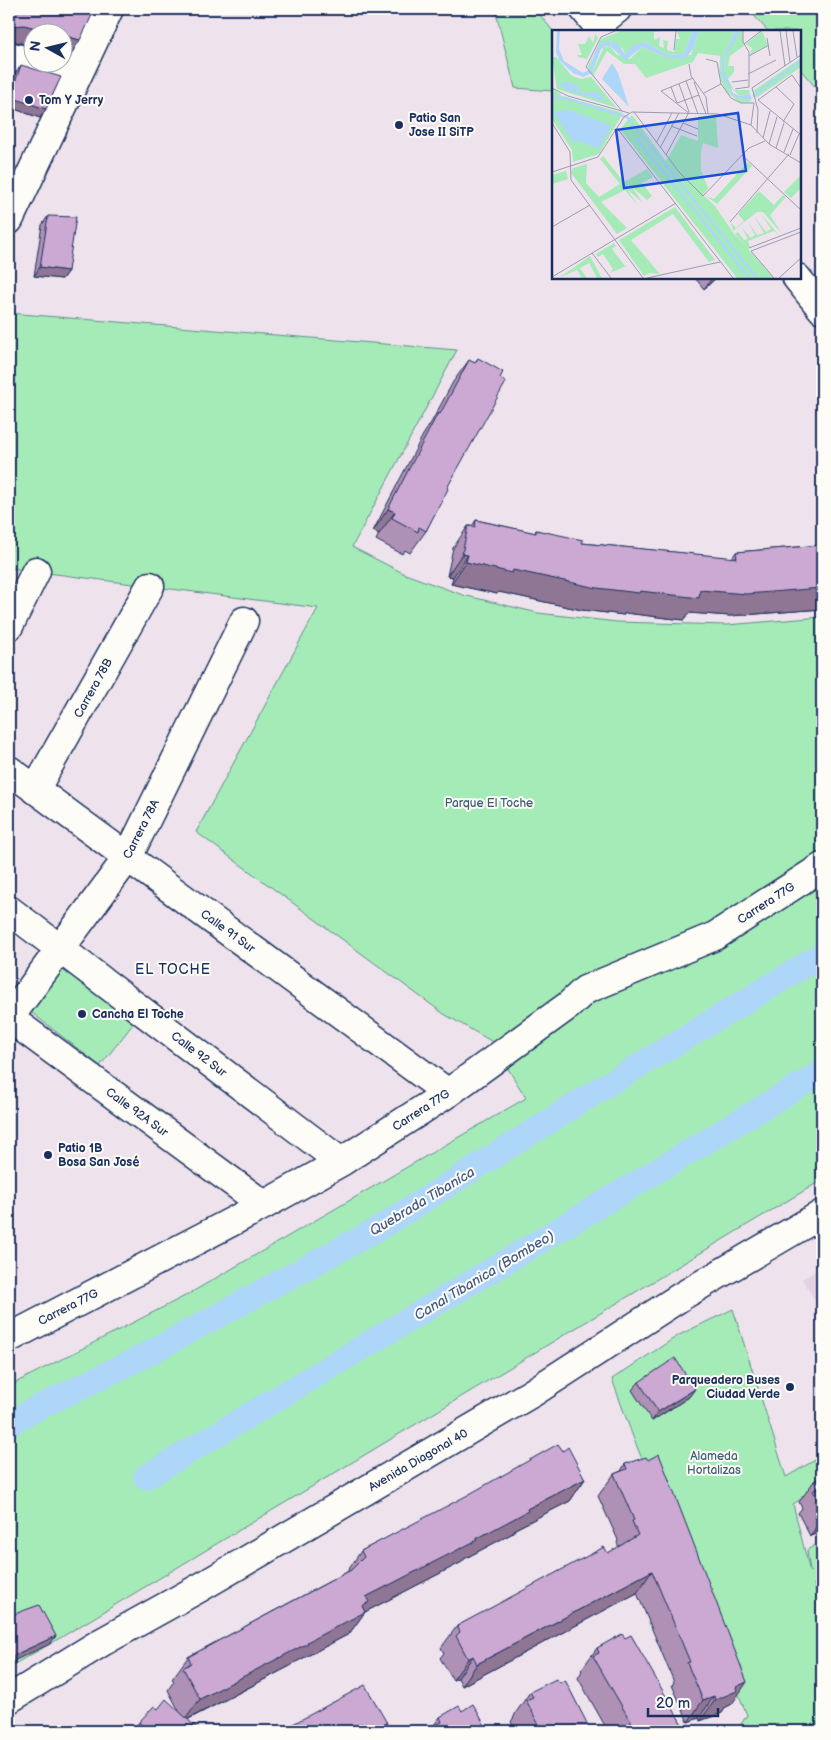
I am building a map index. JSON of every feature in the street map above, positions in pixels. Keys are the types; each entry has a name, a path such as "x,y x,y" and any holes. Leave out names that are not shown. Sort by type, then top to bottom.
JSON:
{"street":[{"path":"9,220 109,9"},
{"path":"9,56 77,75"},
{"path":"798,279 822,309"},
{"path":"9,626 36,571"},
{"name":"Carrera 78B","path":"35,790 150,586"},
{"name":"Carrera 78A","path":"9,1018 128,857 244,621"},
{"name":"Calle 91 Sur","path":"9,770 448,1093"},
{"name":"Carrera 77G","path":"9,1338 264,1206 341,1162 448,1093 569,1005 585,990 715,936 822,867"},
{"name":"Calle 92 Sur","path":"9,910 341,1162"},
{"name":"Calle 92A Sur","path":"9,1018 264,1206"},
{"name":"Avenida Diagonal 40","path":"9,1699 102,1642 201,1587 532,1393 682,1296 822,1214"}],"shaded area":[{"path":"822,1267 822,1295 814,1300 802,1279"}],"green space":[{"path":"495,9 535,9 552,30 552,91 515,88"},
{"path":"748,9 822,9 822,95 801,70 801,30 767,30"},
{"name":"Parque El Toche","path":"9,313 457,350 352,547 405,574 463,595 538,613 617,622 727,625 822,617 822,1180 9,1667 9,1386 185,1296 526,1098 491,1041 444,1014 196,832 318,608 9,568"},
{"name":"Cancha El Toche","path":"65,962 137,1019 100,1066 27,1009"},
{"name":"Alameda Hortalizas","path":"733,1309 786,1477 822,1456 822,1486 793,1504 810,1572 807,1550 822,1541 822,1578 814,1584 822,1617 822,1731 741,1731 741,1724 747,1715 633,1437 612,1379 679,1335"}],"building":[{"path":"9,9 95,9 80,40 72,38 72,22 22,22 22,25 9,25"},
{"name":"Tom Y Jerry","path":"21,65 22,72 44,72 61,77 46,109 10,97"},
{"path":"9,178 14,180 9,189"},
{"path":"48,216 76,217 68,271 40,267"},
{"path":"478,358 503,372 500,378 506,382 447,488 426,531 419,527 418,532 392,518 395,512 388,509 438,413 440,414 469,360 475,363"},
{"path":"476,520 536,533 536,530 583,540 582,543 737,558 736,552 822,545 822,588 746,594 700,590 699,598 597,588 513,570 512,573 466,562 468,555 462,554 468,526 475,527"},
{"path":"675,1358 695,1389 658,1412 639,1382"},
{"path":"558,1444 563,1451 568,1447 585,1479 527,1509 528,1511 477,1540 366,1597 369,1602 362,1606 365,1612 200,1699 183,1668 191,1663 188,1657 351,1570 364,1557 361,1551 466,1496"},
{"path":"659,1454 747,1682 736,1687 737,1691 715,1700 714,1696 703,1700 687,1663 690,1662 652,1571 477,1664 473,1656 468,1659 456,1636 460,1632 457,1626 604,1547 608,1553 638,1535 632,1521 634,1520 614,1474 627,1469 625,1464 646,1457 648,1460"},
{"path":"822,1476 822,1507 813,1491 818,1488 814,1481"},
{"path":"39,1605 56,1636 10,1657 9,1616"},
{"path":"622,1634 625,1638 631,1635 684,1728 680,1731 636,1731 593,1656 599,1653 597,1648"},
{"path":"556,1679 559,1683 565,1680 591,1731 542,1731 526,1700 533,1697 530,1692"},
{"path":"365,1685 387,1723 371,1731 280,1731"},
{"path":"166,1699 200,1731 138,1731 143,1726 139,1722 154,1706 158,1709"},
{"path":"473,1704 488,1731 431,1731 429,1728 442,1722 440,1717 459,1706 462,1711"}],"waterway":[{"name":"Quebrada Tibaníca","path":"9,1424 27,1413 140,1358 381,1227 602,1088 822,955"},
{"name":"Canal Tibanica (Bombeo)","path":"146,1477 822,1072"}],"place":[{"name":"Tom Y Jerry","path":"29,100"},
{"name":"Patio San Jose II SiTP","path":"399,125"},
{"name":"Cancha El Toche","path":"82,1014"},
{"name":"Patio 1B Bosa San José","path":"48,1155"},
{"name":"Parqueadero Buses Ciudad Verde","path":"790,1387"}],"district":[{"name":"EL TOCHE","path":"173,969"}]}
